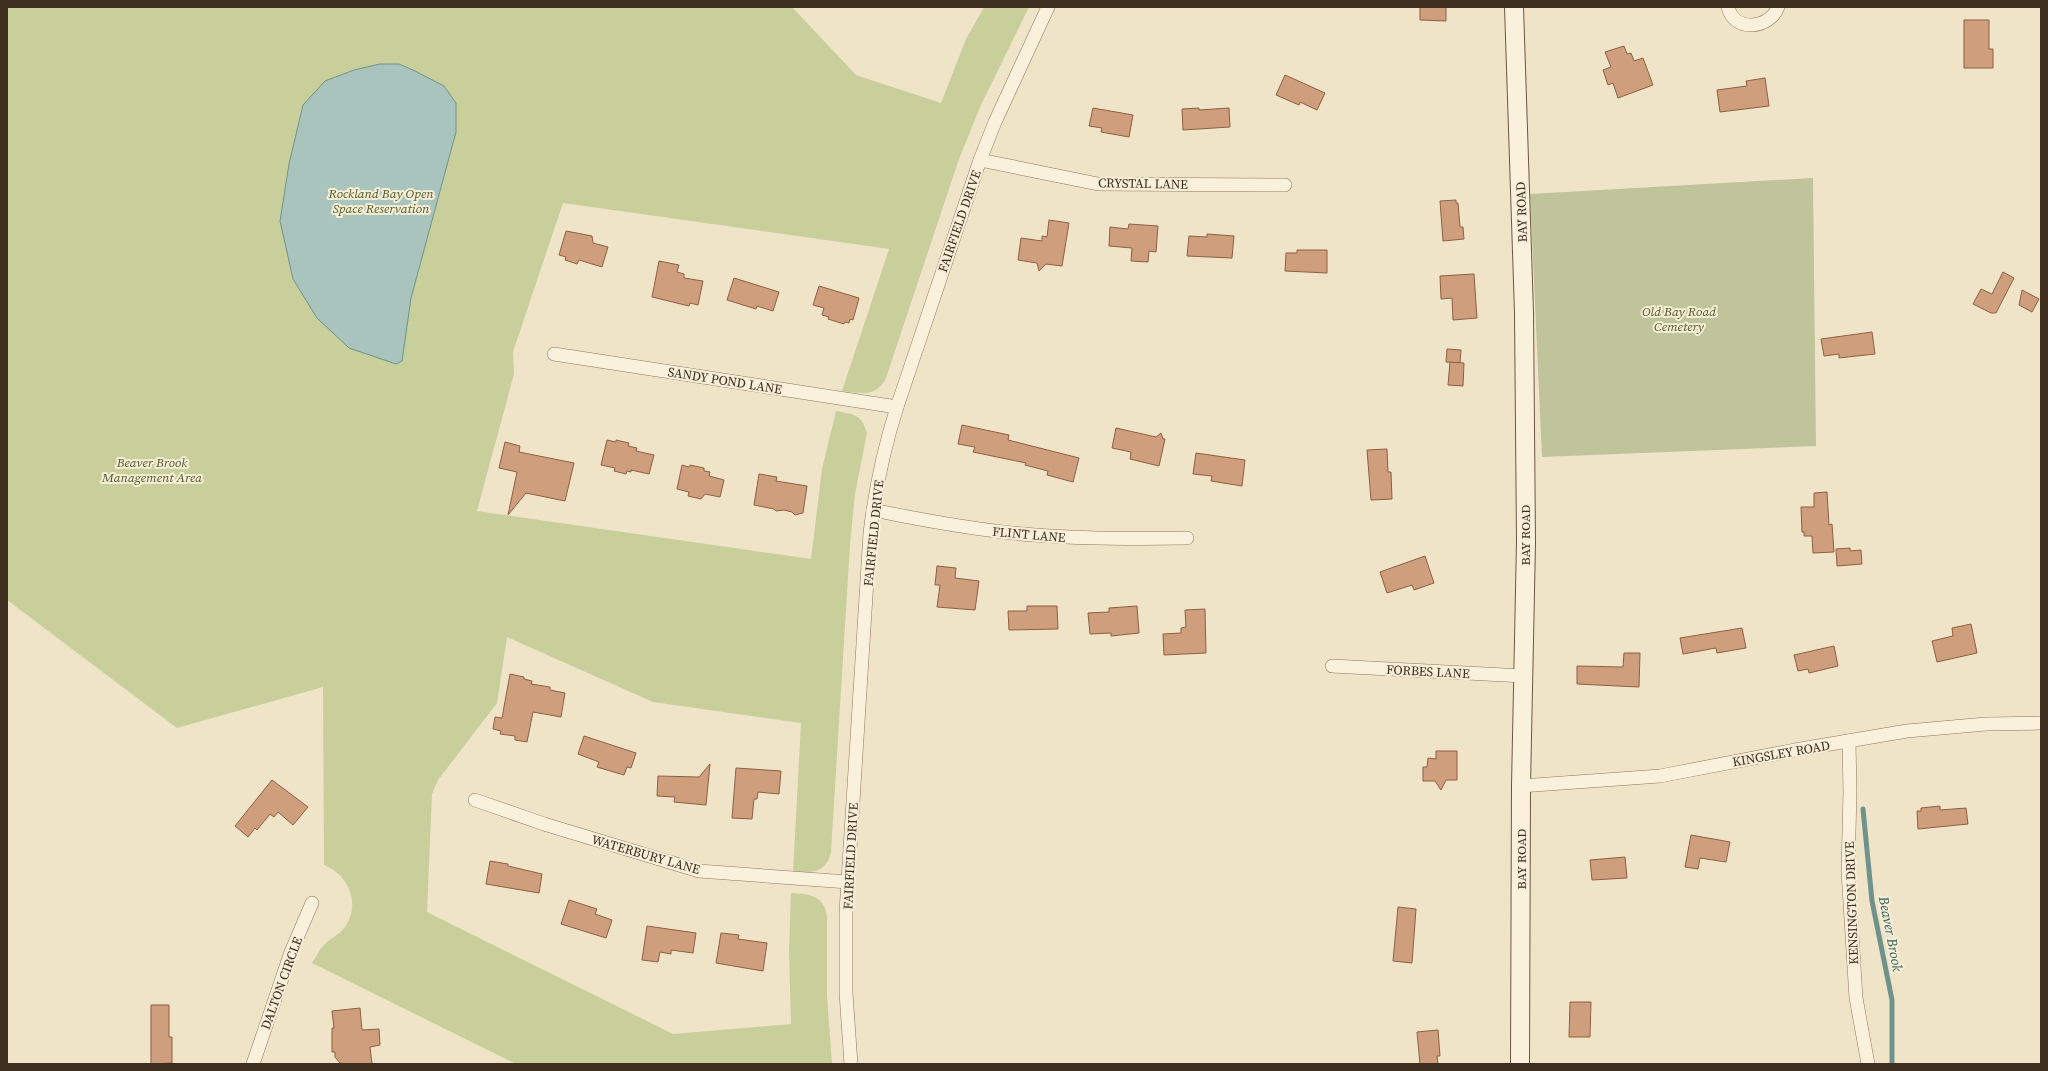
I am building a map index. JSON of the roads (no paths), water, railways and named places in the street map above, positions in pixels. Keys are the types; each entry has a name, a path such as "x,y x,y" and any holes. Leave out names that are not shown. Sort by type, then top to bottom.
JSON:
{"main road":[{"name":"BAY ROAD","path":"1514,7 1524,313 1526,542 1521,786 1520,1064"}],"street":[{"name":"FAIRFIELD DRIVE","path":"851,1064 846,994 848,882 873,510 887,437 980,160 995,122 1048,7"},
{"path":"1728,7 1736,21 1747,25 1760,24 1772,18 1778,7"},
{"name":"CRYSTAL LANE","path":"980,160 1098,184 1285,185"},
{"name":"SANDY POND LANE","path":"554,354 897,407"},
{"name":"FLINT LANE","path":"873,510 951,526 1034,535 1096,539 1187,538"},
{"name":"FORBES LANE","path":"1332,666 1524,676"},
{"name":"KINGSLEY ROAD","path":"1521,786 1660,776 1907,731 1986,724 2041,723"},
{"name":"KENSINGTON DRIVE","path":"1849,741 1850,792 1848,871 1856,998 1868,1064"},
{"name":"WATERBURY LANE","path":"474,800 544,824 699,871 848,882"},
{"name":"DALTON CIRCLE","path":"253,1064 292,952 312,903"}],"water":[{"path":"380,64 399,64 415,71 444,86 456,103 456,132 411,298 402,361 396,364 349,348 317,318 293,279 280,221 289,164 303,105 325,81 354,70"}],"waterway":[{"name":"Beaver Brook","path":"1863,809 1872,901 1892,1000 1892,1064"}],"park label":[{"name":"Rockland Bay Open Space Reservation","path":"381,200"},
{"name":"Old Bay Road Cemetery","path":"1679,318"},
{"name":"Beaver Brook Management Area","path":"152,470"}]}
